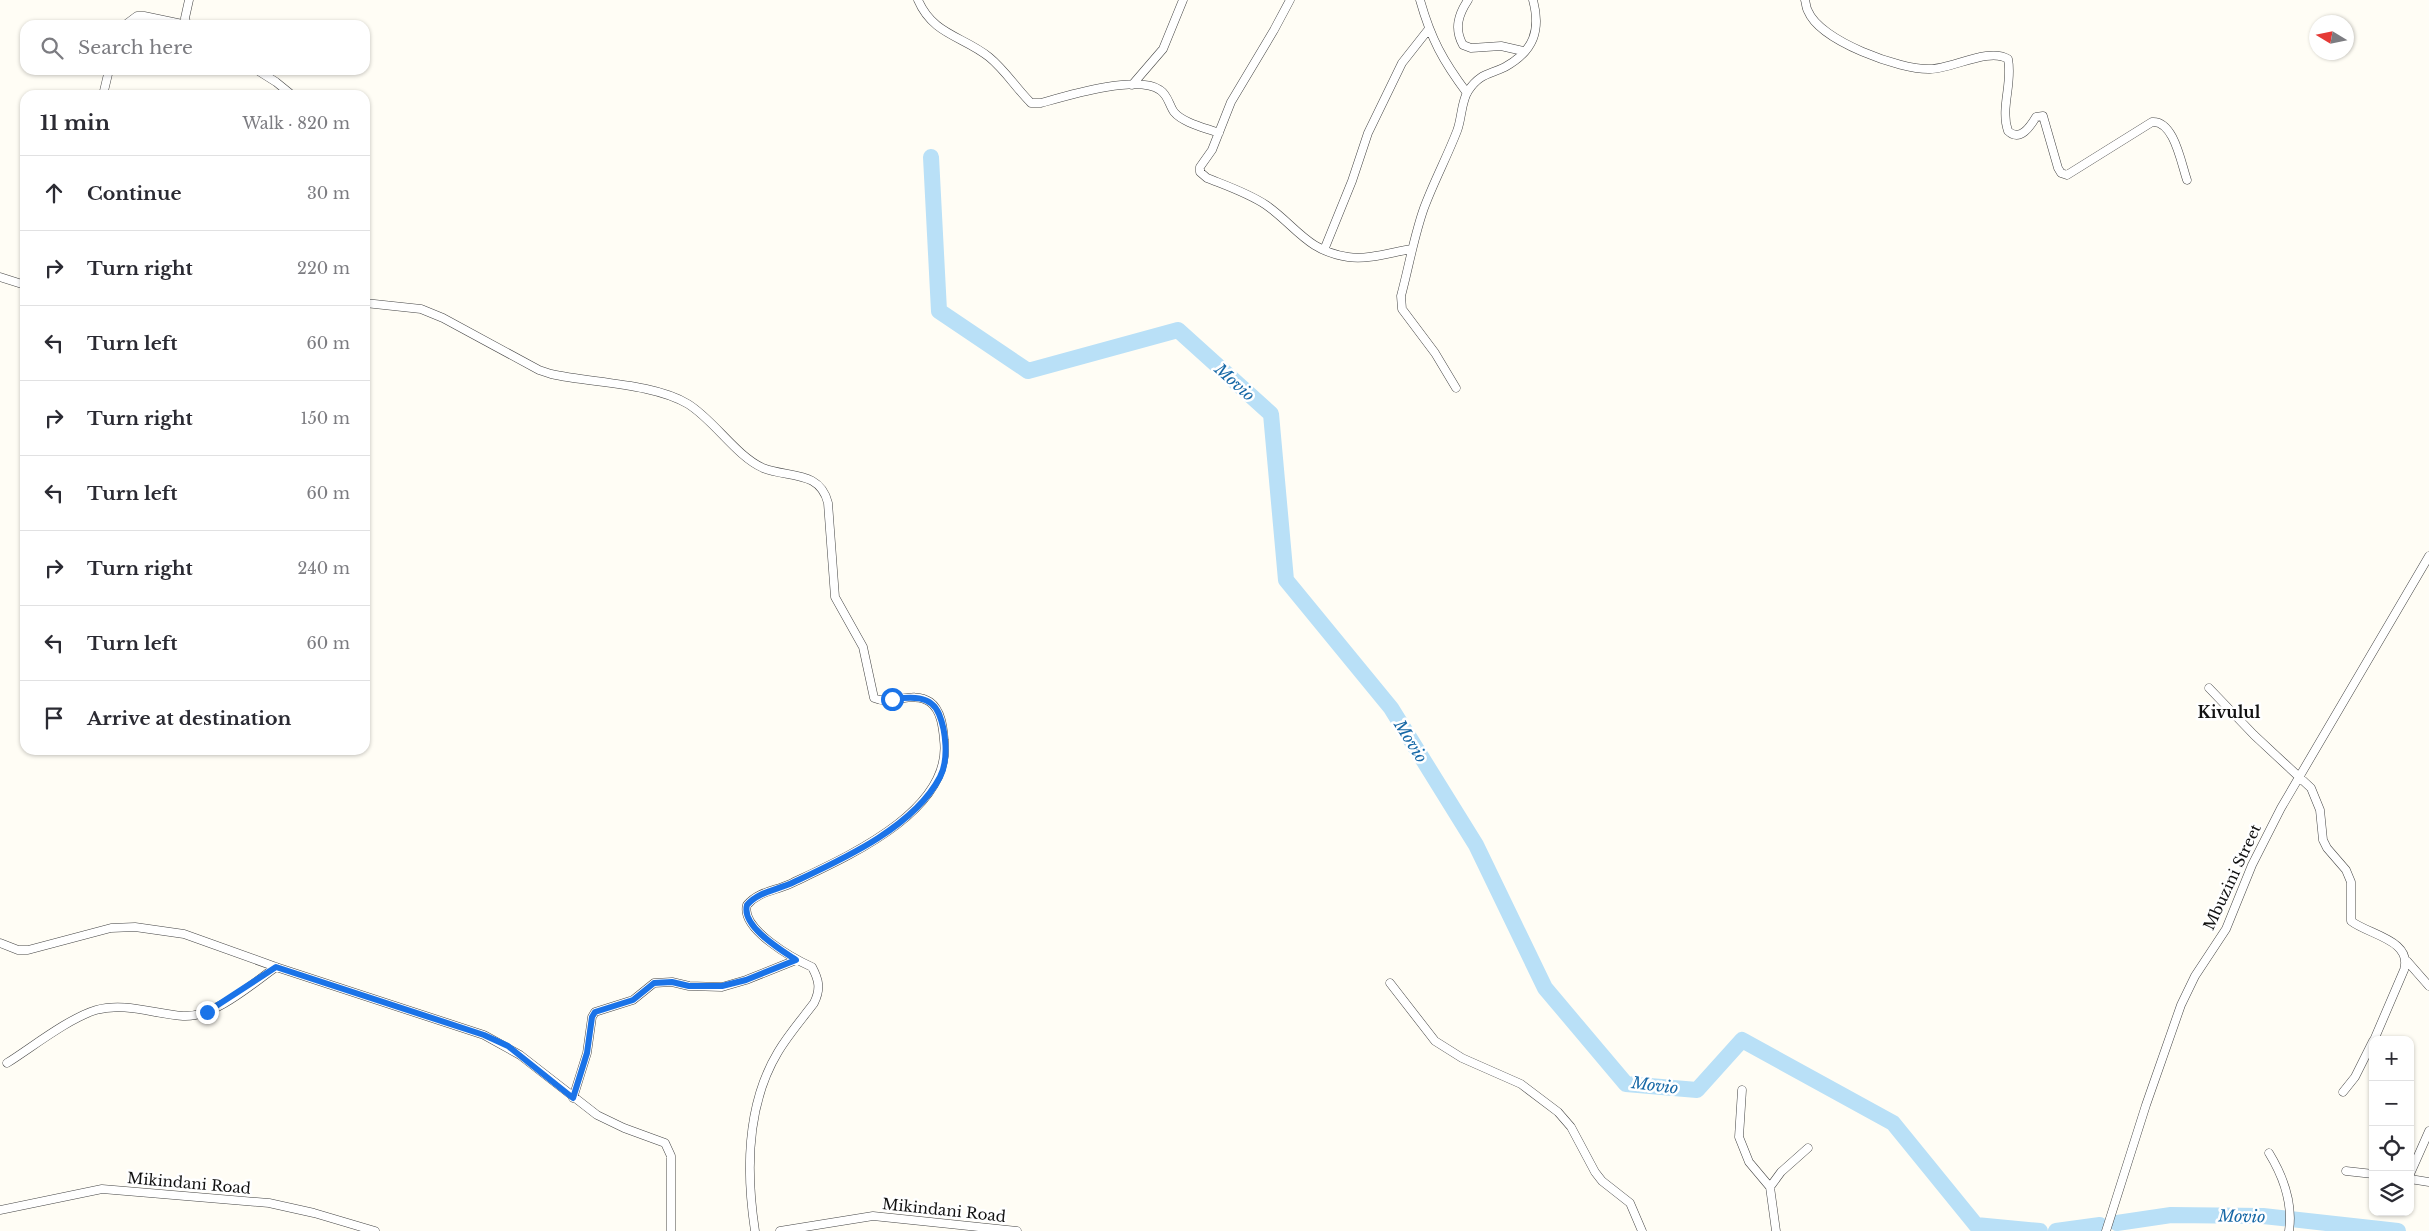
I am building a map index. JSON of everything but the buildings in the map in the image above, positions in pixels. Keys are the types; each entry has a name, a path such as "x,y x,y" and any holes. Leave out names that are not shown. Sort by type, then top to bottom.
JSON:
{"street":[{"path":"186,20 189,0"},
{"path":"918,0 932,22 945,32 991,58 1031,103 1040,103 1103,87 1132,84 1158,88 1165,94 1176,114 1219,133"},
{"path":"1132,84 1163,49 1183,0"},
{"path":"1420,0 1428,30 1440,55 1467,93"},
{"path":"1468,0 1460,13 1458,23 1458,37 1463,45 1471,48 1501,46 1523,51"},
{"path":"1456,388 1435,353 1402,308 1401,296 1424,209 1456,132 1467,93 1476,80 1488,72 1504,67 1530,44 1537,29 1533,0"},
{"path":"1805,0 1807,11 1822,28 1860,51 1883,60 1928,70 1941,69 1970,59 1997,55 2008,59 2010,66 2005,114 2008,131 2012,135 2018,135 2024,132 2036,117 2044,116 2058,168 2062,173 2067,175 2074,172 2152,122 2157,122 2162,123 2170,130 2187,180"},
{"path":"1287,1 1231,102 1212,150 1200,168 1201,174 1266,205 1290,227 1324,250 1350,257 1412,249"},
{"path":"132,20 137,16 163,20"},
{"path":"1324,250 1352,181 1368,133 1402,63 1428,30"},
{"path":"103,90 108,75"},
{"path":"265,75 286,90"},
{"path":"0,277 20,283"},
{"path":"370,304 421,309 443,318 538,370 551,374 645,390 679,400 703,414 750,460 762,468 812,480 825,492 835,598 863,647 874,698 880,701 908,697 929,701 937,709 945,742 944,764 936,782 901,823 828,866 786,886 758,894 747,905 747,916 758,931 796,960 812,967 817,977 819,993 777,1053 757,1103 749,1178 755,1231"},
{"name":"Mbuzini Street","path":"2106,1231 2126,1165 2181,1005 2194,976 2226,928 2266,835 2429,556"},
{"path":"2209,688 2254,735 2311,788 2320,810 2320,827 2327,848 2346,870 2350,882 2351,921 2398,947 2405,953 2407,961 2429,986"},
{"path":"0,943 18,950 28,950 101,930 135,926 184,934 276,967 484,1035 508,1046 573,1098 605,1120 665,1143 671,1156 671,1231"},
{"path":"573,1098 587,1053 592,1017 595,1012 633,1000 654,983 672,982 689,986 722,986 746,980 796,960"},
{"path":"2375,1036 2407,961"},
{"path":"7,1063 75,1020 95,1010 125,1008 195,1016 225,1002 276,967"},
{"path":"1390,984 1436,1041 1462,1058 1521,1084 1558,1112 1571,1126 1595,1172 1602,1181 1630,1203 1642,1231"},
{"path":"2343,1092 2355,1077 2369,1049"},
{"path":"1742,1090 1738,1119 1741,1148 1749,1162 1770,1187 1776,1231"},
{"path":"2411,1171 2429,1131"},
{"path":"1770,1187 1781,1172 1808,1148"},
{"path":"2269,1153 2281,1173 2287,1197 2290,1231"},
{"path":"2346,1171 2369,1174"},
{"path":"2414,1180 2429,1182"},
{"name":"Mikindani Road","path":"0,1210 102,1189 269,1204 314,1213 375,1231"},
{"name":"Mikindani Road","path":"780,1231 873,1216 1017,1231"}],"waterway":[{"name":"Movio","path":"931,157 939,311 1028,371 1178,330 1271,414 1286,580 1391,708 1476,845 1545,988 1626,1084 1697,1090 1742,1040 1893,1123 1976,1225 2040,1231"},
{"name":"Movio","path":"2117,1223 2171,1215 2263,1216 2398,1231"},
{"name":"Movio","path":"2056,1231 2100,1225"}],"district":[{"name":"Kivulul","path":"2229,712"}],"route":[{"path":"207,1012 255,983 276,967 484,1035 508,1046 573,1098 583,1069 592,1017 595,1012 633,1000 654,983 672,982 704,987 722,986 746,980 796,960 758,931 747,916 747,905 758,894 786,886 828,866 901,823 941,776 944,764 945,742 937,709 929,701 916,698 892,699"}]}
